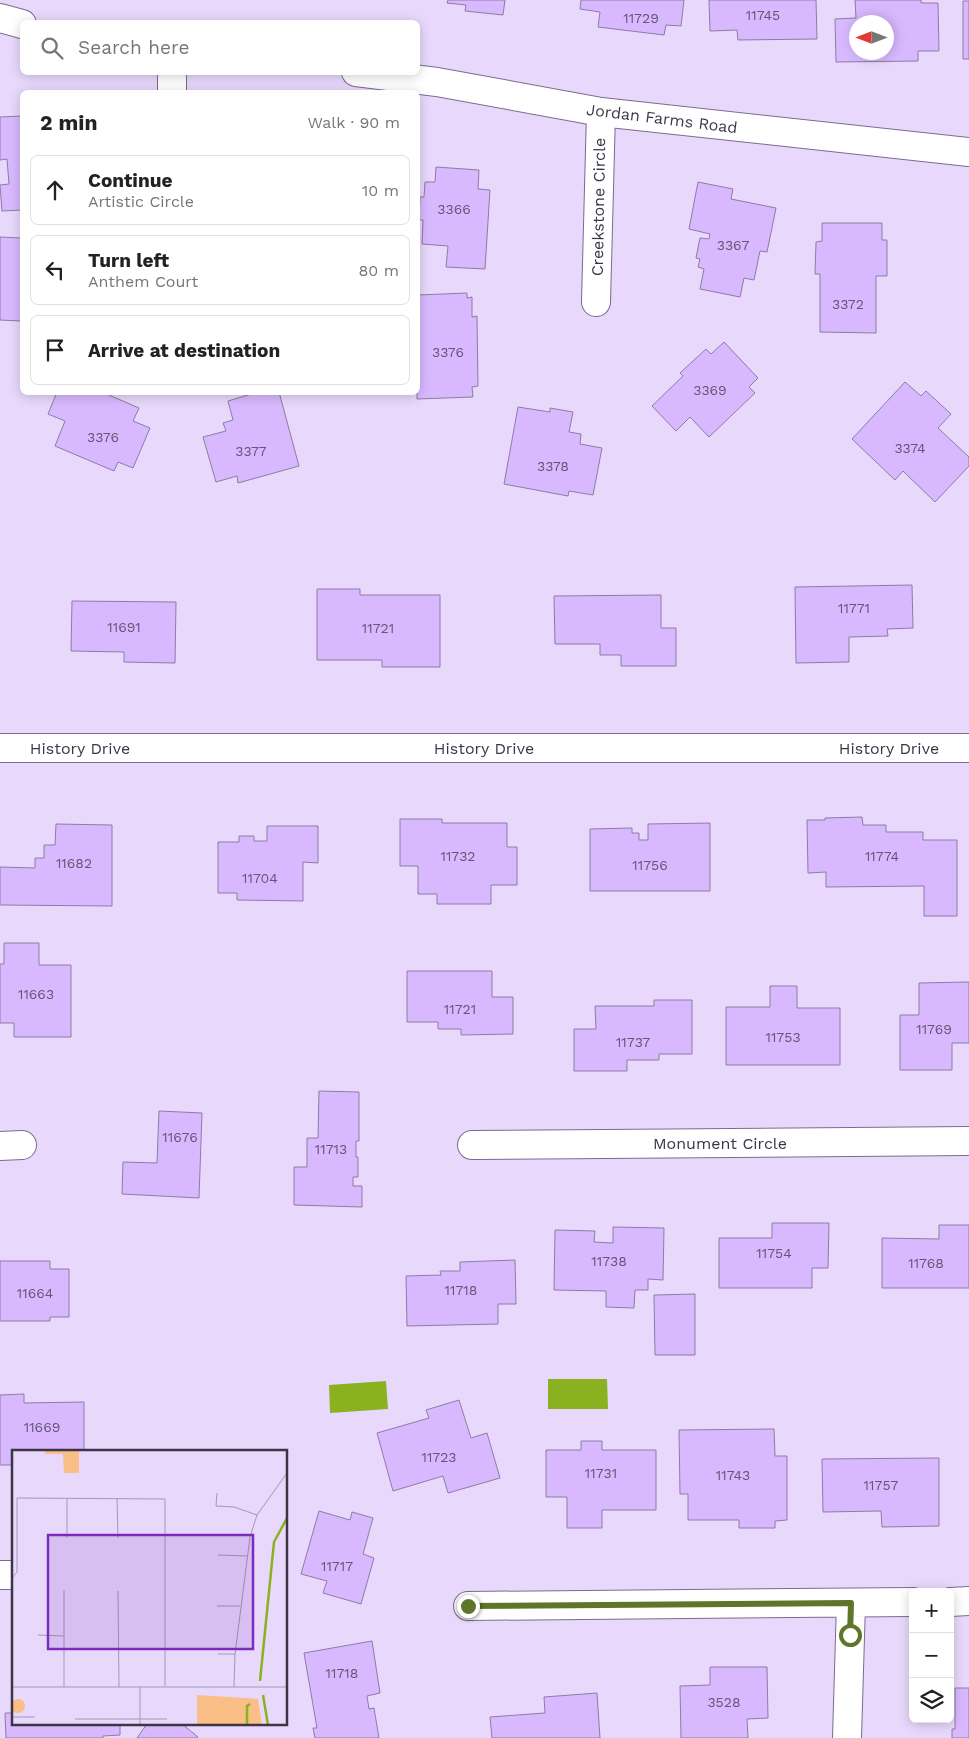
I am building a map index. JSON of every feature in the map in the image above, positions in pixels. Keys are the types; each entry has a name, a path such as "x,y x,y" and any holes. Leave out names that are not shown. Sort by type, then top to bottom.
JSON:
{"street":[{"path":"0,18 20,23"},
{"path":"172,75 172,90"},
{"name":"Jordan Farms Road","path":"380,75 437,82 600,112 969,152"},
{"name":"Creekstone Circle","path":"596,302 600,112"},
{"name":"History Drive","path":"0,748 969,748"},
{"name":"Monument Circle","path":"472,1145 969,1141"},
{"path":"468,1606 909,1602"},
{"path":"954,1602 969,1602"},
{"path":"847,1738 851,1603"}],"shaded area":[{"path":"548,1379 607,1379 608,1409 548,1409"},
{"path":"386,1381 388,1409 330,1413 329,1385"}],"building":[{"path":"448,0 505,0 503,15 465,11 466,5 447,3"},
{"path":"581,0 684,0 681,26 666,25 664,35 598,27 600,12 580,9"},
{"path":"709,0 816,0 817,39 738,40 737,30 710,31"},
{"path":"855,0 921,0 921,3 938,3 939,51 918,51 918,61 836,62 835,19 849,18 849,60 894,60 894,15 856,15"},
{"path":"963,1 969,1 969,59 963,59"},
{"path":"20,116 20,210 2,211 0,185 9,184 7,159 0,160 0,117"},
{"path":"436,167 479,170 478,189 490,190 485,269 446,267 448,246 422,244 423,220 420,220 420,197 424,197 425,182 435,182"},
{"path":"698,182 733,189 731,199 776,208 767,252 760,251 754,280 744,278 740,297 700,289 704,269 698,267 700,259 696,258 700,238 709,239 710,234 689,229"},
{"path":"822,223 882,223 882,240 887,240 887,276 876,276 876,333 820,332 820,274 815,274 816,242 822,241"},
{"path":"0,237 20,238 20,321 0,320"},
{"path":"467,293 467,298 472,297 472,317 477,316 478,386 472,387 473,397 417,399 417,395 420,395 420,295"},
{"path":"724,342 758,378 749,387 755,393 709,437 690,417 676,431 652,406 683,376 680,373 706,349 711,354"},
{"path":"905,382 921,396 926,391 951,414 938,428 969,457 969,466 935,502 903,471 895,480 852,439"},
{"path":"56,395 109,395 139,408 133,421 150,428 133,468 118,462 114,471 55,446 65,421 48,414"},
{"path":"248,395 280,395 299,466 238,483 237,476 216,482 203,437 226,431 223,423 233,420 228,401"},
{"path":"518,407 550,412 550,408 573,412 569,432 581,434 580,444 602,448 593,495 569,491 568,496 504,484"},
{"path":"912,585 913,628 887,629 888,636 849,637 849,662 796,663 795,587"},
{"path":"317,589 360,589 360,595 440,595 440,667 382,667 382,660 317,660"},
{"path":"661,595 661,628 676,628 676,666 621,666 621,655 600,655 600,644 555,644 554,596"},
{"path":"72,601 176,602 175,663 124,662 124,652 71,651"},
{"path":"862,817 863,825 886,825 886,832 923,832 923,840 957,840 957,916 924,916 924,886 826,887 826,872 808,873 807,820"},
{"path":"400,819 442,819 442,823 507,823 507,847 517,847 517,885 491,885 491,904 437,904 437,894 418,894 418,866 400,866"},
{"path":"710,823 710,891 590,891 590,829 632,828 632,833 639,833 639,840 648,840 648,824"},
{"path":"56,824 112,825 112,906 0,905 0,867 35,868 35,858 44,858 44,845 55,845"},
{"path":"267,826 318,826 318,863 303,862 303,901 237,900 237,893 218,893 218,842 239,842 239,836 254,836 254,841 267,841"},
{"path":"4,943 39,943 39,965 71,965 71,1037 14,1037 14,1023 0,1023 0,964 4,964"},
{"path":"407,971 492,971 492,997 513,997 513,1034 461,1035 461,1029 438,1029 438,1022 407,1022"},
{"path":"969,982 969,1043 952,1043 952,1070 900,1070 900,1015 919,1015 919,983"},
{"path":"770,986 797,986 797,1008 840,1008 840,1065 726,1065 726,1007 770,1007"},
{"path":"654,1000 692,1000 692,1054 659,1054 659,1060 627,1060 627,1071 574,1071 574,1029 596,1029 595,1006 654,1006"},
{"path":"319,1091 359,1092 359,1141 356,1141 358,1177 353,1177 353,1186 362,1186 362,1207 294,1205 294,1167 307,1167 307,1138 318,1138"},
{"path":"159,1111 202,1113 199,1198 122,1194 123,1162 157,1163"},
{"path":"772,1223 829,1223 828,1268 812,1268 812,1288 719,1288 719,1238 772,1238"},
{"path":"939,1225 969,1225 969,1288 882,1288 882,1238 939,1239"},
{"path":"613,1227 664,1228 663,1280 648,1279 648,1290 635,1290 634,1308 606,1307 606,1291 554,1290 555,1230 595,1231 594,1242 613,1243"},
{"path":"515,1260 516,1304 498,1304 498,1324 407,1326 406,1276 441,1275 440,1271 460,1271 460,1262"},
{"path":"0,1261 50,1261 50,1269 69,1269 69,1317 50,1317 50,1321 0,1321"},
{"path":"695,1294 695,1355 655,1355 654,1295"},
{"path":"24,1394 24,1403 84,1402 84,1450 12,1450 12,1465 0,1465 0,1395"},
{"path":"459,1400 471,1438 487,1433 500,1478 448,1493 443,1476 393,1491 377,1433 429,1418 426,1410"},
{"path":"774,1429 775,1456 787,1456 787,1520 775,1521 775,1528 739,1528 739,1520 688,1520 688,1494 680,1494 679,1430"},
{"path":"581,1441 602,1441 602,1450 656,1450 656,1510 602,1510 602,1528 567,1528 567,1497 546,1497 546,1450 581,1450"},
{"path":"939,1458 939,1526 882,1527 881,1511 823,1512 822,1459"},
{"path":"319,1511 350,1520 352,1512 373,1518 363,1554 374,1558 361,1604 323,1593 327,1581 301,1574"},
{"path":"372,1641 380,1693 367,1696 369,1709 374,1708 379,1738 315,1738 313,1728 317,1728 304,1653"},
{"path":"710,1667 767,1667 768,1718 747,1719 748,1738 681,1738 680,1686 710,1685"},
{"path":"955,1688 969,1688 969,1738 952,1738 952,1729 955,1729"},
{"path":"597,1693 600,1738 492,1738 490,1717 545,1713 544,1697"},
{"path":"5,1713 12,1713 12,1726 120,1726 120,1735 103,1736 103,1738 6,1738"},
{"path":"146,1726 184,1726 198,1737 196,1738 137,1738"}],"route":[{"path":"468,1606 851,1603 850,1635"}]}
